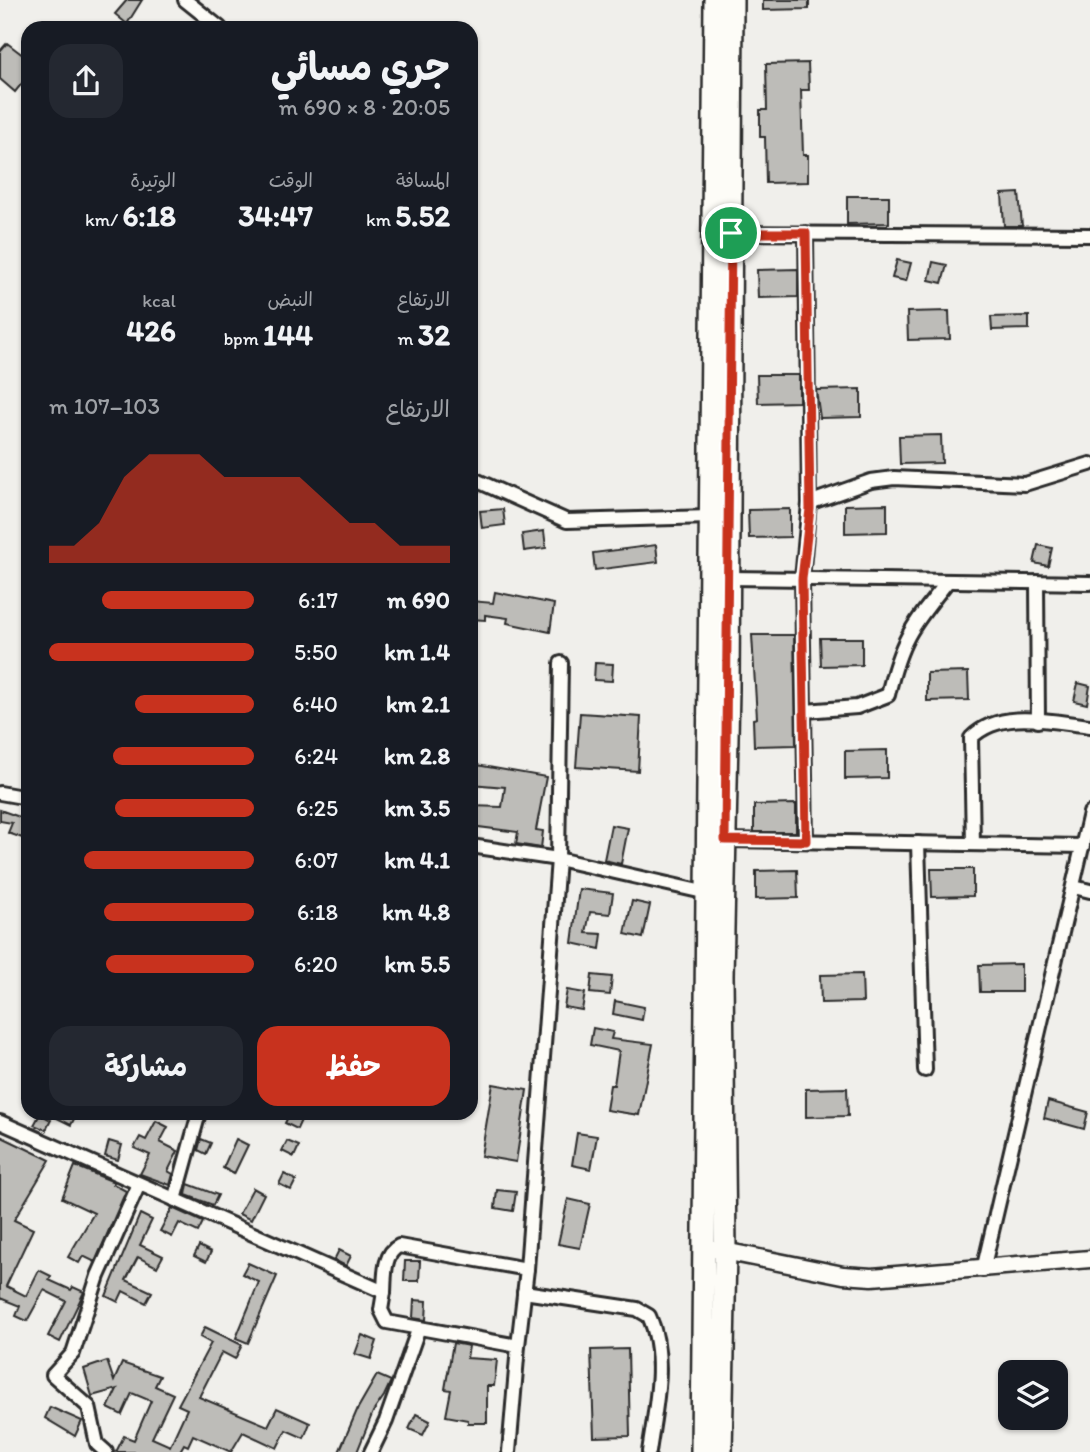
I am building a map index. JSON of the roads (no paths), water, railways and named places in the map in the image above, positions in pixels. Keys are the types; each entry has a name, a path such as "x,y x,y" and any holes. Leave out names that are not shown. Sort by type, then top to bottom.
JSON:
{"main road":[{"path":"715,0 710,517 725,1251 721,1452"},
{"path":"702,1452 702,1247 706,1132 716,894 725,840 732,0"}],"street":[{"path":"185,0 211,21"},
{"path":"731,233 1090,235"},
{"path":"806,233 809,503 802,579 806,841"},
{"path":"809,503 871,481 894,478 1026,484 1090,464"},
{"path":"478,481 567,521 710,517"},
{"path":"727,578 1090,583"},
{"path":"805,710 857,707 888,695 896,658 907,632 948,581"},
{"path":"1037,582 1038,721"},
{"path":"509,1452 527,1269 558,859 561,663"},
{"path":"973,844 971,738 980,729 998,721 1038,721 1090,726"},
{"path":"0,793 21,797"},
{"path":"983,1270 1090,813"},
{"path":"725,840 1083,846"},
{"path":"918,843 925,1070"},
{"path":"478,847 558,859 716,894"},
{"path":"1074,887 1090,891"},
{"path":"175,1200 197,1120"},
{"path":"0,1122 76,1153 139,1184 384,1292"},
{"path":"106,1452 97,1444 89,1407 53,1375 73,1353 98,1276 139,1184"},
{"path":"518,1346 418,1330 384,1320 381,1310 388,1259 392,1250 399,1246 527,1269"},
{"path":"702,1247 843,1275 872,1277 983,1270 1090,1259"},
{"path":"524,1292 637,1309 649,1316 658,1348 658,1388 649,1452"},
{"path":"371,1452 386,1421 418,1330"}]}
